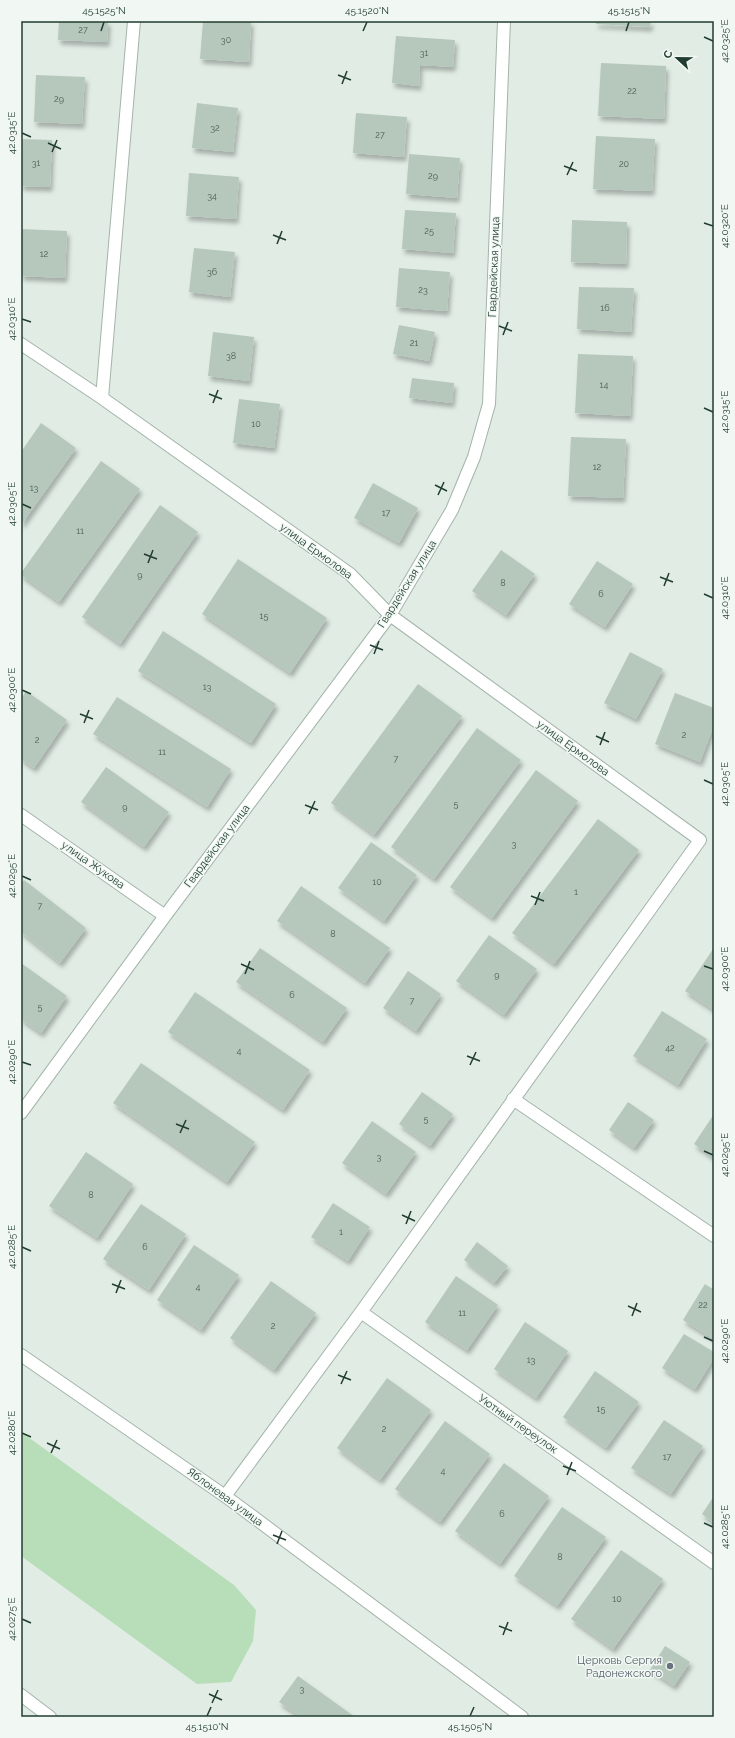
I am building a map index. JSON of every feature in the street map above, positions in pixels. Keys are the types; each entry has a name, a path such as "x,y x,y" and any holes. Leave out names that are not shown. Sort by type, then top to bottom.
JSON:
{"street":[{"path":"102,398 134,21"},
{"name":"Гвардейская улица","path":"21,1113 165,916 390,615 452,510 474,457 489,404 504,21"},
{"name":"улица Ермолова","path":"21,344 102,398 350,574 390,615 700,840 513,1099"},
{"name":"улица Жукова","path":"21,815 165,916"},
{"path":"225,1496 360,1312 513,1099 714,1236"},
{"name":"Уютный переулок","path":"360,1312 714,1563"},
{"name":"Яблоневая улица","path":"21,1354 225,1496 522,1717"},
{"path":"21,1695 50,1717"}],"green space":[{"path":"21,1432 234,1585 256,1610 253,1641 231,1682 197,1684 21,1556"}],"building":[{"path":"59,21 108,21 107,42 58,40"},
{"path":"203,21 251,21 249,62 200,59"},
{"path":"596,21 651,21 650,27 596,24"},
{"path":"396,36 455,40 453,67 420,65 419,86 392,83"},
{"path":"601,63 666,66 664,119 598,116"},
{"path":"36,75 85,77 82,124 34,122"},
{"path":"197,103 238,108 233,152 192,148"},
{"path":"356,113 407,117 404,157 353,153"},
{"path":"596,136 655,139 652,191 593,189"},
{"path":"21,139 52,140 50,187 21,186"},
{"path":"409,154 460,158 457,198 406,194"},
{"path":"189,173 239,177 236,219 186,216"},
{"path":"405,210 456,213 453,253 402,249"},
{"path":"572,220 627,222 626,264 571,262"},
{"path":"21,229 67,231 65,278 21,276"},
{"path":"194,248 235,252 230,297 189,292"},
{"path":"399,268 450,272 447,311 396,307"},
{"path":"579,287 634,288 631,332 577,329"},
{"path":"399,325 435,332 429,361 393,354"},
{"path":"213,332 254,337 249,381 208,376"},
{"path":"578,354 633,356 630,416 575,413"},
{"path":"412,378 454,383 452,403 409,398"},
{"path":"239,399 280,404 274,448 233,443"},
{"path":"41,423 76,448 21,525 21,452"},
{"path":"571,437 626,439 623,498 568,496"},
{"path":"101,461 140,489 59,602 21,575 21,573"},
{"path":"373,483 418,508 399,543 354,518"},
{"path":"160,505 198,532 120,644 82,617"},
{"path":"501,550 535,574 506,615 472,591"},
{"path":"238,559 327,618 290,673 202,614"},
{"path":"597,561 633,584 605,627 569,604"},
{"path":"163,631 276,704 251,743 138,671"},
{"path":"630,652 663,669 636,719 604,703"},
{"path":"418,684 462,716 374,835 331,803"},
{"path":"26,691 67,720 34,768 21,759 21,699"},
{"path":"675,693 714,708 714,725 700,762 655,744"},
{"path":"117,697 231,769 207,807 93,734"},
{"path":"477,728 521,760 434,879 391,847"},
{"path":"106,767 169,812 144,847 81,802"},
{"path":"536,770 578,801 492,918 450,887"},
{"path":"598,819 639,850 554,964 512,933"},
{"path":"371,842 417,875 384,921 338,888"},
{"path":"24,880 86,928 60,963 21,932 21,884"},
{"path":"301,886 390,948 365,983 277,921"},
{"path":"489,935 537,969 504,1015 456,981"},
{"path":"260,948 347,1008 323,1042 236,982"},
{"path":"713,949 714,950 714,1010 685,991"},
{"path":"21,963 67,996 41,1033 21,1019"},
{"path":"408,971 441,994 416,1031 383,1008"},
{"path":"195,992 310,1070 283,1110 168,1032"},
{"path":"662,1011 707,1039 678,1085 633,1056"},
{"path":"141,1063 255,1142 227,1182 113,1103"},
{"path":"422,1092 453,1114 430,1146 399,1124"},
{"path":"628,1102 654,1120 634,1148 609,1130"},
{"path":"714,1114 714,1158 694,1144"},
{"path":"372,1121 416,1152 386,1194 342,1163"},
{"path":"86,1152 133,1184 97,1238 49,1206"},
{"path":"333,1203 370,1227 348,1261 311,1237"},
{"path":"141,1204 186,1234 149,1290 103,1259"},
{"path":"477,1242 508,1266 494,1283 464,1260"},
{"path":"194,1245 239,1275 201,1330 157,1300"},
{"path":"456,1276 498,1305 467,1350 425,1322"},
{"path":"271,1281 316,1313 274,1370 230,1338"},
{"path":"705,1284 714,1290 714,1339 683,1320"},
{"path":"525,1322 568,1351 536,1398 494,1369"},
{"path":"684,1334 714,1352 714,1358 695,1389 662,1368"},
{"path":"595,1371 639,1402 606,1448 563,1417"},
{"path":"387,1378 431,1410 380,1480 337,1448"},
{"path":"664,1420 703,1446 671,1494 631,1468"},
{"path":"445,1421 490,1454 440,1522 395,1489"},
{"path":"504,1463 549,1496 500,1564 455,1531"},
{"path":"714,1496 714,1523 702,1514"},
{"path":"562,1507 606,1537 557,1606 514,1576"},
{"path":"621,1550 663,1579 613,1649 571,1619"},
{"name":"Церковь Сергия Радонежского","path":"665,1646 690,1662 674,1686 650,1670"},
{"path":"298,1676 355,1717 301,1717 279,1702"}],"place":[{"name":"Церковь Сергия Радонежского","path":"670,1666"}]}
